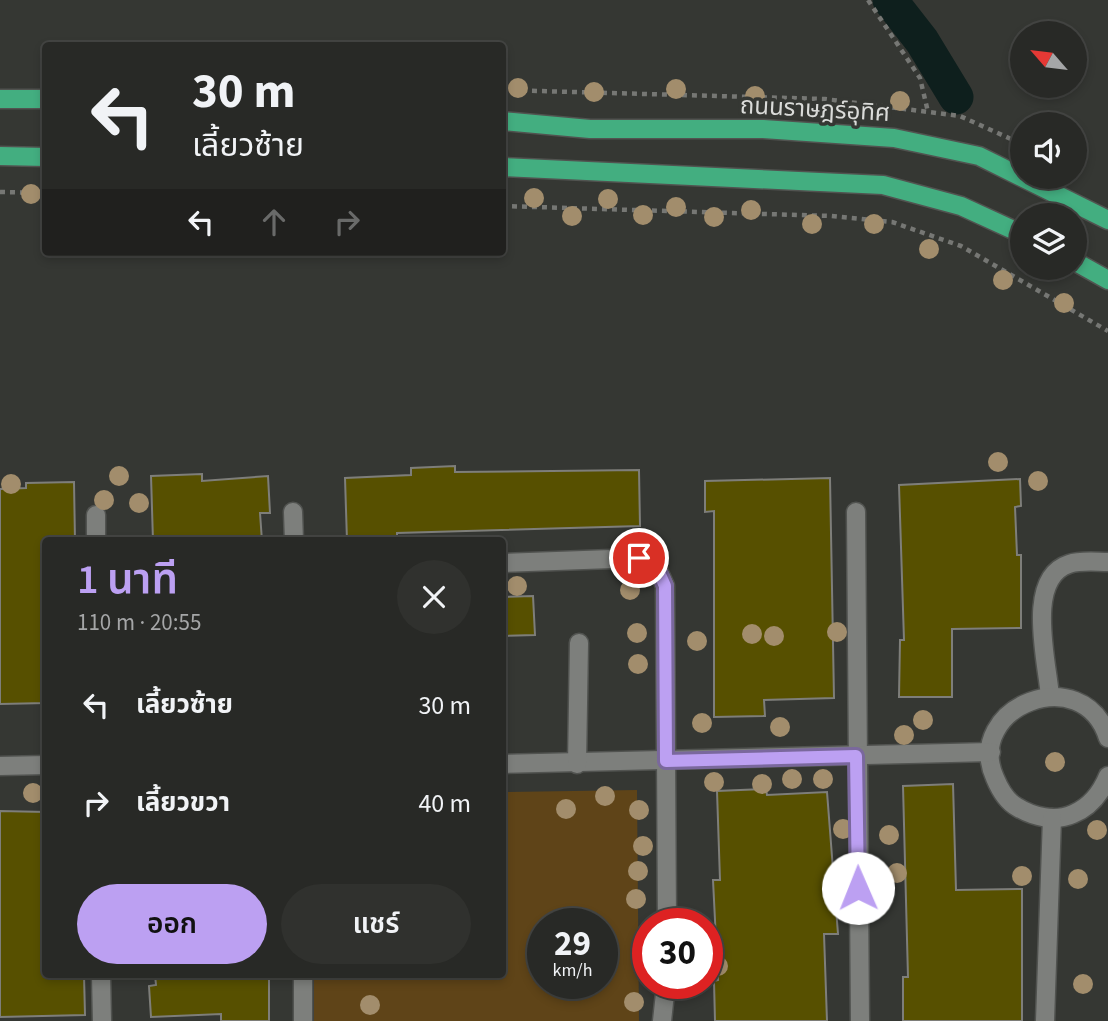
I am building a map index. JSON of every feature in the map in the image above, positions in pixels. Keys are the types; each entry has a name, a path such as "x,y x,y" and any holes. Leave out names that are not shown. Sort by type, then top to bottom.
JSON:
{"main road":[{"path":"0,99 42,99"},
{"name":"ถนนราษฎร์อุทิศ","path":"506,121 590,129 764,129 894,138 979,156 1108,220"},
{"path":"0,156 42,157"},
{"path":"506,167 883,185 961,206 1010,228"},
{"path":"1087,268 1108,280"}],"street":[{"path":"293,512 294,537"},
{"path":"856,512 860,1021"},
{"path":"96,515 96,537"},
{"path":"506,563 639,558 657,568 665,586 667,908"},
{"path":"1050,696 1041,607 1046,583 1055,572 1068,564 1108,562"},
{"path":"577,764 579,643"},
{"path":"1107,732 1096,716 1083,705 1050,696 1025,703 1004,719 995,735 991,752 992,772 1000,791 1014,806 1032,816 1052,818 1072,815 1090,804 1103,789 1108,776"},
{"path":"506,764 991,752"},
{"path":"0,766 42,765"},
{"path":"1045,1021 1052,818"},
{"path":"101,978 102,1021"},
{"path":"303,978 303,1021"},
{"path":"662,1021 664,999"}],"path":[{"path":"868,0 920,78 928,112"},
{"path":"0,192 42,193"},
{"path":"506,206 831,216 892,222 961,246 1108,331"}],"shaded area":[{"path":"637,790 638,908 632,908 632,999 639,999 639,1021 314,1021 314,978 506,978 506,792"}],"building":[{"path":"455,466 455,472 639,470 640,526 397,533 397,537 347,537 345,478 411,475 411,468"},
{"path":"202,474 202,481 268,476 270,513 260,513 262,537 153,537 151,476"},
{"path":"830,478 834,698 764,700 765,716 714,717 714,511 705,512 705,481"},
{"path":"1020,479 1021,506 1015,507 1017,555 1021,555 1021,628 952,629 952,697 899,697 900,640 904,640 899,485"},
{"path":"74,482 75,537 42,537 42,703 0,704 0,489 26,488 26,483"},
{"path":"533,596 535,635 506,636 506,597"},
{"path":"953,784 956,890 1022,889 1022,1021 903,1021 903,977 908,977 903,786"},
{"path":"766,789 767,795 827,792 838,934 824,934 827,1021 715,1021 714,999 723,999 723,908 714,908 713,880 720,880 717,791"},
{"path":"0,811 42,812 42,978 84,978 85,1015 0,1017"},
{"path":"155,978 269,978 269,1021 221,1021 221,1014 151,1017 149,986 156,985"}],"waterway":[{"path":"890,0 922,41 956,97"}],"route":[{"path":"639,558 657,568 665,586 666,761 856,756 858,888"}]}
